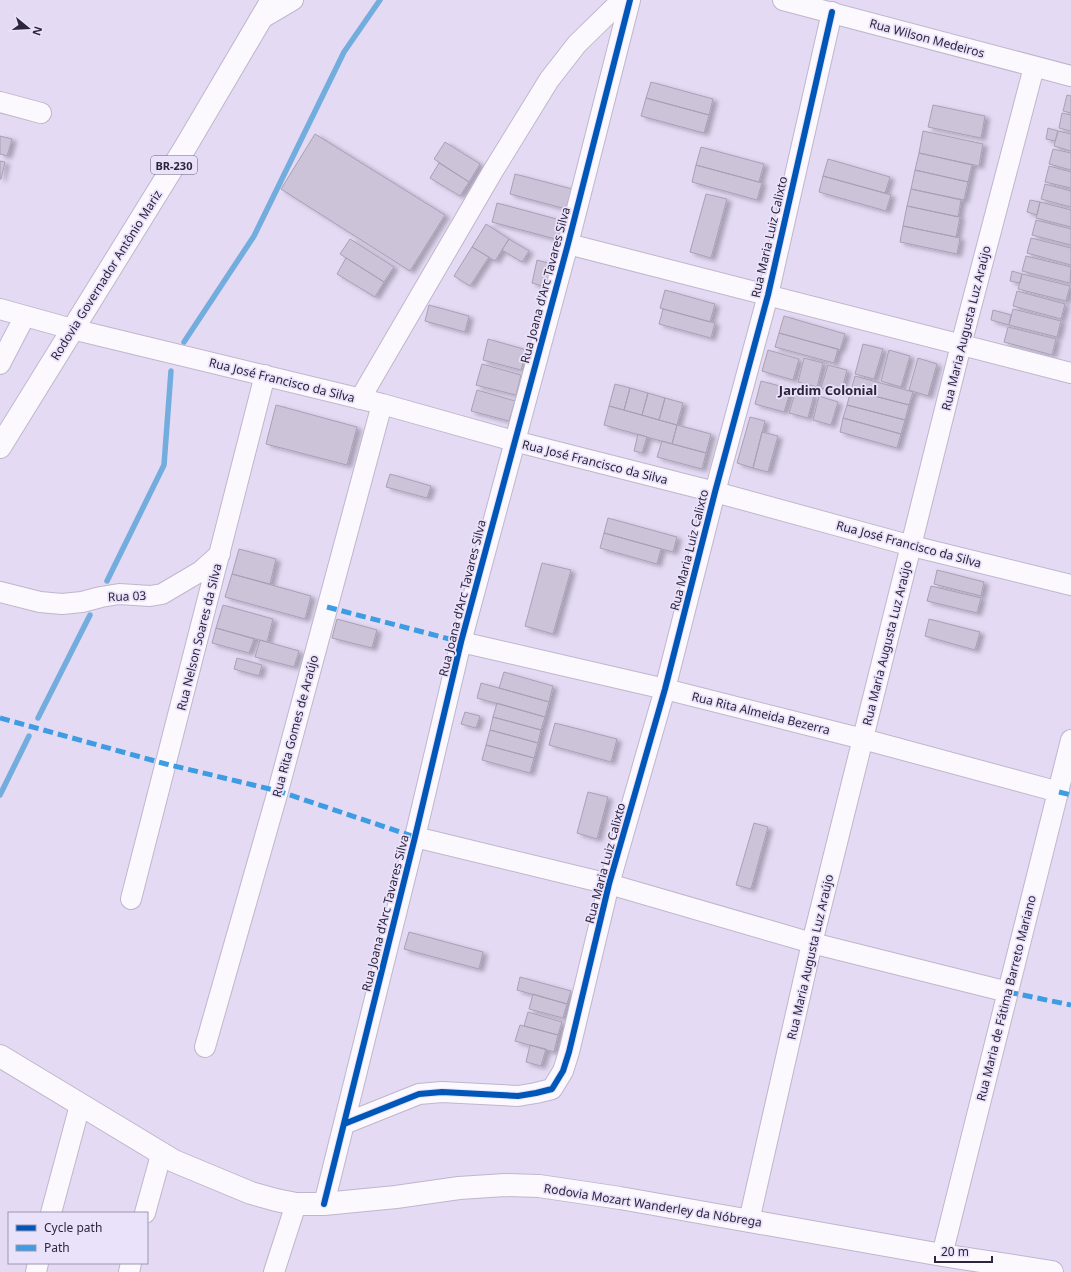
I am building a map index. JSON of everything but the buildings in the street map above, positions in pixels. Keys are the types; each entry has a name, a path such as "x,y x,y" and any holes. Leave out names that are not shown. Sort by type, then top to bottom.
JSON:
{"main road":[{"name":"Rodovia Governador Antônio Mariz","path":"0,447 186,146 272,0"},
{"name":"Rodovia Mozart Wanderley da Nóbrega","path":"0,1056 161,1155 251,1193 276,1200 296,1204 324,1204 396,1197 459,1188 505,1185 539,1186 620,1198 942,1255 1052,1272"}],"street":[{"path":"260,20 293,0"},
{"path":"360,399 493,171 549,80 577,44 622,0"},
{"name":"Rua Joana d'Arc Tavares Silva","path":"324,1204 416,837 461,642 568,244 630,0"},
{"name":"Rua Wilson Medeiros","path":"783,0 1071,76"},
{"name":"Rua Maria Luiz Calixto","path":"344,1124 419,1094 442,1092 518,1096 536,1094 552,1089 563,1071 569,1052 609,884 665,689 715,492 768,295 832,12"},
{"name":"Rua Maria Augusta Luz Araújo","path":"749,1221 812,942 961,345 1034,66"},
{"path":"0,102 41,113"},
{"path":"568,244 1071,372"},
{"name":"Rua José Francisco da Silva","path":"0,309 72,329 382,404 514,442 715,492 912,546 1071,585"},
{"path":"0,364 8,333 25,316"},
{"name":"Rua Nelson Soares da Silva","path":"131,899 265,375"},
{"name":"Rua Rita Gomes de Araújo","path":"205,1047 280,783 382,404"},
{"name":"Rua 03","path":"0,592 40,602 62,604 82,602 118,594 150,596 162,594 201,571 220,554"},
{"name":"Rua Rita Almeida Bezerra","path":"461,642 665,689 863,739 1059,792"},
{"name":"Rua Maria de Fátima Barreto Mariano","path":"942,1255 1071,740"},
{"path":"416,837 609,884 812,942 1008,992"},
{"path":"51,1212 80,1104"},
{"path":"145,1212 161,1155"},
{"path":"274,1272 296,1204"}],"waterway":[{"path":"184,342 254,236 344,52 380,0"},
{"path":"107,581 164,465 171,371"},
{"path":"38,718 90,615"},
{"path":"0,795 29,736"}],"marked path":[{"path":"327,607 461,642"},
{"path":"0,718 166,764 278,791 415,837"},
{"path":"1059,792 1071,795"},
{"path":"1008,992 1071,1005"}],"cycle path":[{"path":"324,1204 415,837 461,642 568,244 630,0"},
{"path":"344,1124 419,1094 442,1092 518,1096 536,1093 552,1089 563,1071 569,1052 609,884 665,689 715,492 768,295 832,12"}],"district":[{"name":"Jardim Colonial","path":"828,390"}]}
